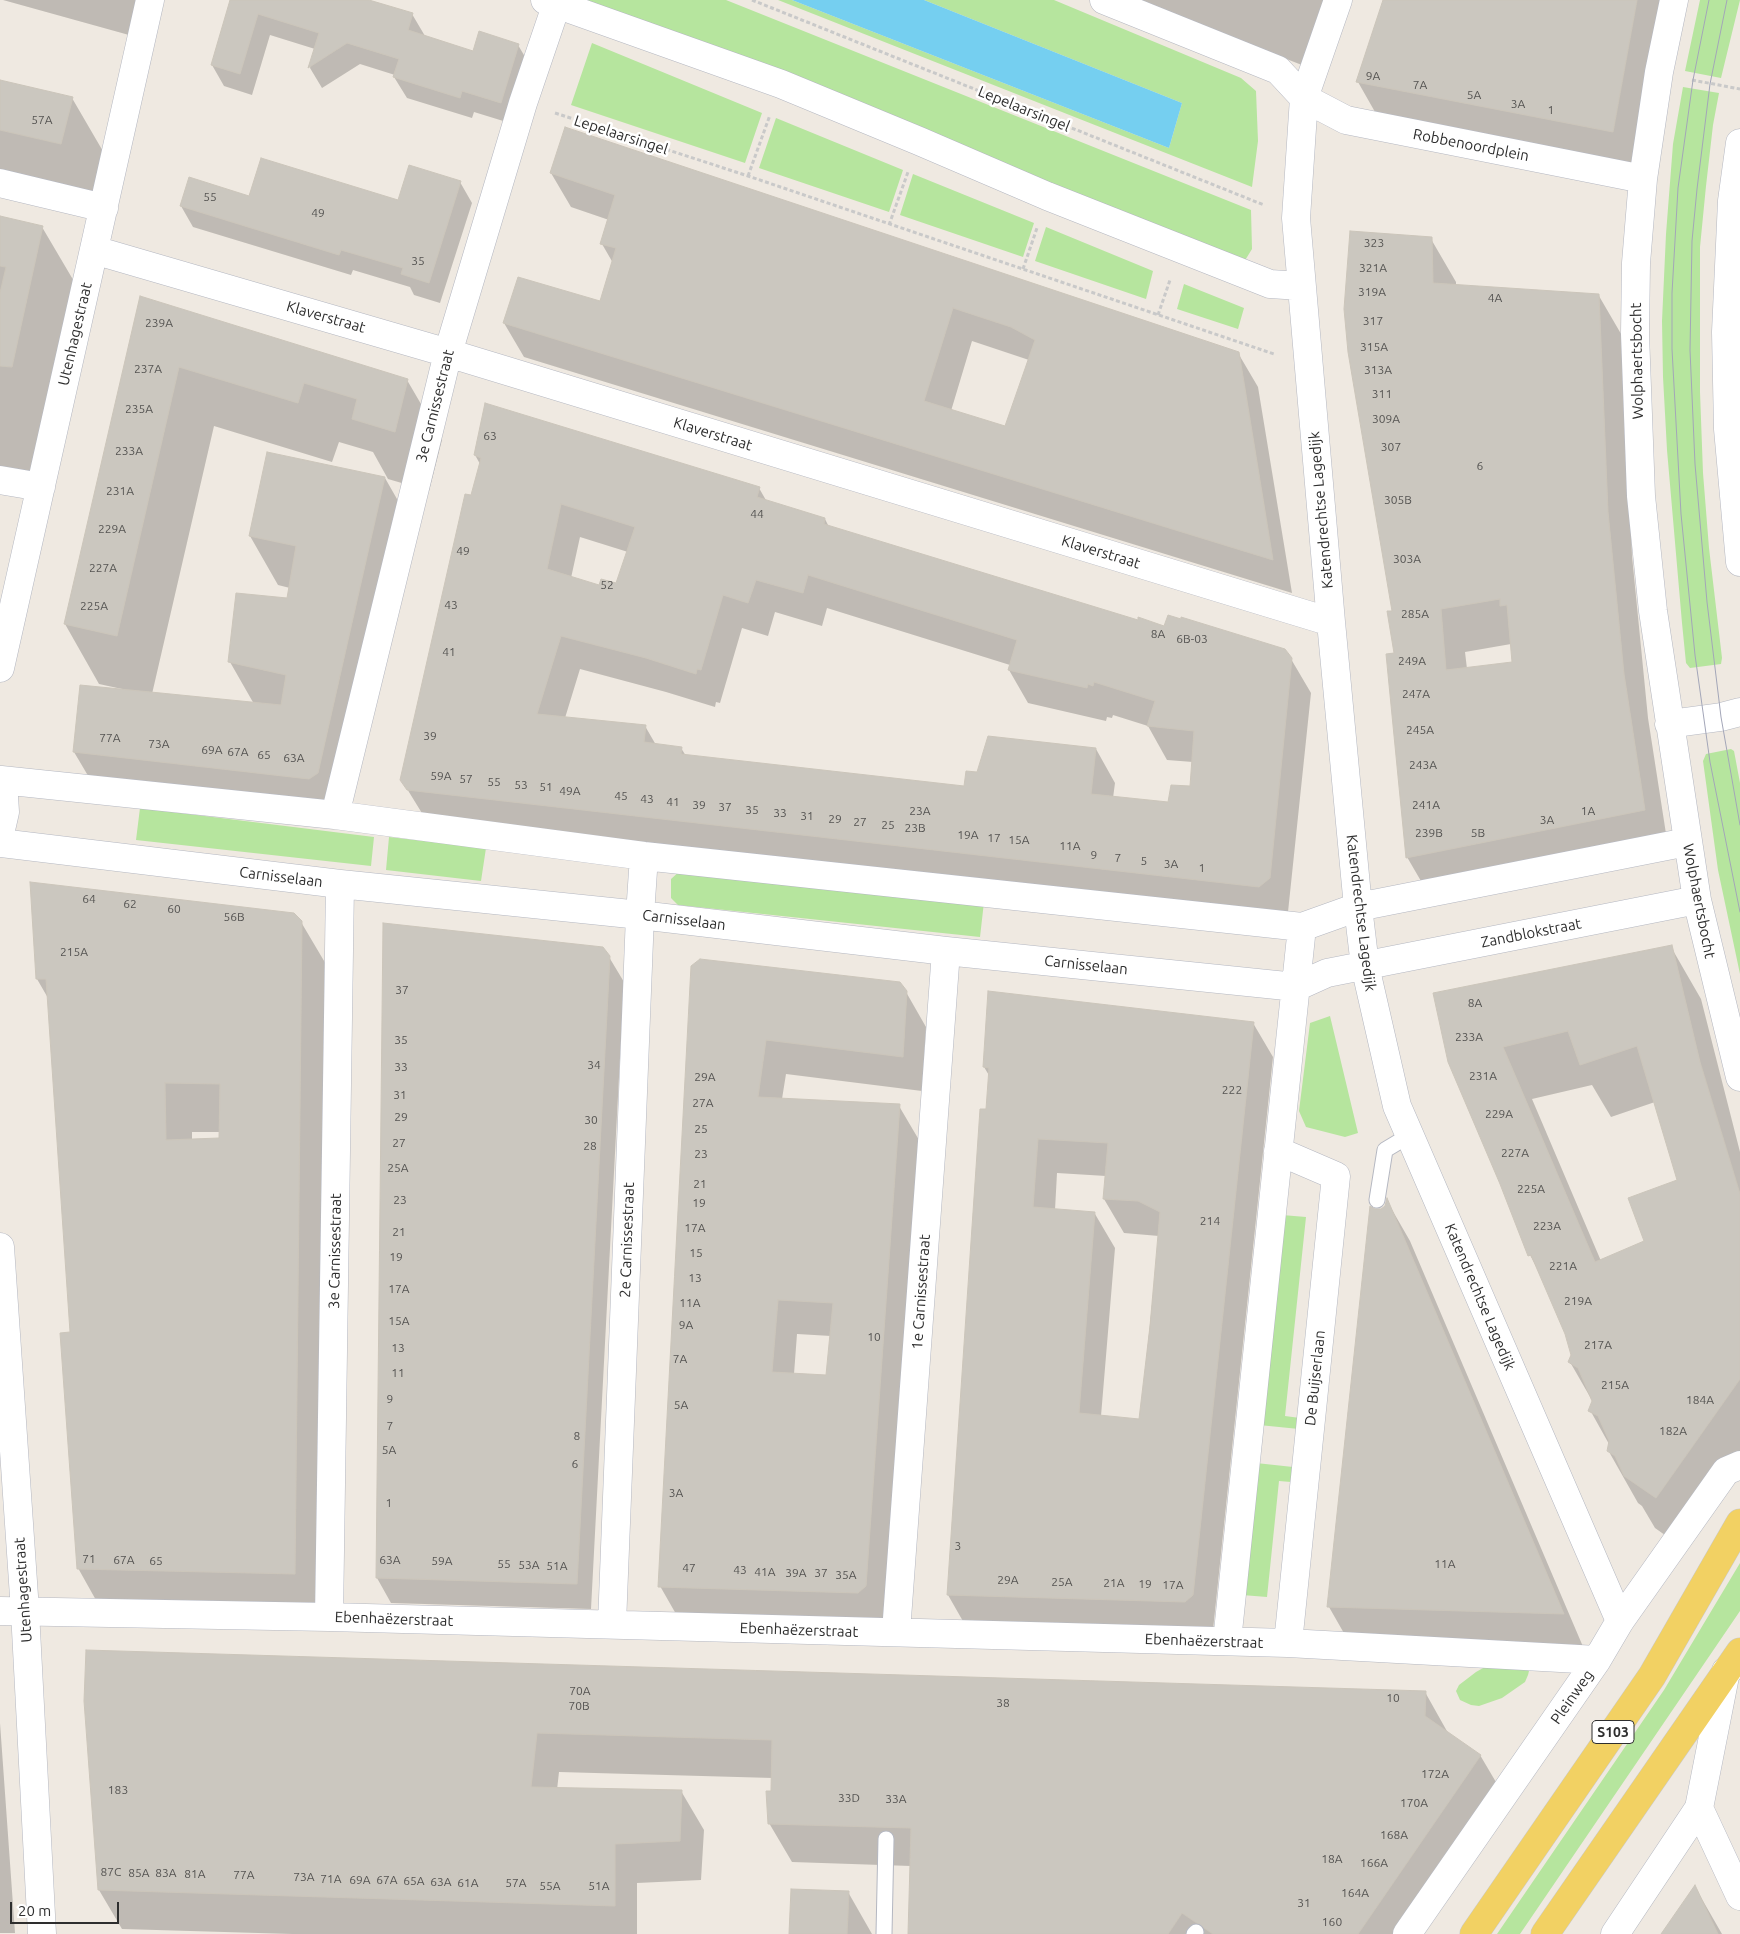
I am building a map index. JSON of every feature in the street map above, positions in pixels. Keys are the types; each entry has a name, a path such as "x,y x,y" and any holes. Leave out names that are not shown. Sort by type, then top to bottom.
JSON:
{"main road":[{"name":"S103","path":"1474,1934 1652,1676 1740,1523"},
{"path":"1545,1934 1735,1664"}],"street":[{"name":"Utenhagestraat","path":"0,668 150,0"},
{"path":"1104,0 1278,70 1304,98 1338,0"},
{"name":"Wolphaertsbocht","path":"1674,0 1659,72 1643,179 1636,263 1635,334 1641,496 1653,612 1696,900 1740,1076"},
{"path":"551,2 781,84 1047,196 1270,284 1301,286"},
{"name":"3e Carnissestraat","path":"335,815 448,353 523,103 551,2"},
{"name":"Katendrechtse Lagedijk","path":"1304,98 1296,218 1331,622 1365,966 1396,1106 1620,1622"},
{"name":"Robbenoordplein","path":"1304,98 1346,120 1643,179"},
{"path":"1740,142 1732,201 1726,332 1728,429 1740,562"},
{"path":"0,183 104,208"},
{"name":"Klaverstraat","path":"94,250 448,353 1331,622"},
{"path":"0,480 41,487"},
{"path":"1669,724 1721,717 1740,712"},
{"path":"0,834 5,812 1,780 335,815 644,856 1302,927 1358,907 1687,842"},
{"name":"Carnisselaan","path":"0,842 340,884 640,915 946,951 1296,987 1328,973 1365,966"},
{"name":"2e Carnissestraat","path":"612,1624 640,915 644,856"},
{"name":"3e Carnissestraat","path":"329,1617 340,884"},
{"name":"Zandblokstraat","path":"1365,966 1696,900"},
{"path":"1227,1641 1302,927"},
{"name":"1e Carnissestraat","path":"896,1632 946,951"},
{"name":"De Buijserlaan","path":"1278,1151 1336,1176 1288,1643"},
{"name":"Utenhagestraat","path":"0,1247 12,1611 42,1934"},
{"name":"Pleinweg","path":"1407,1934 1597,1660 1620,1622 1726,1471 1740,1465"},
{"name":"Ebenhaëzerstraat","path":"12,1611 329,1617 1227,1641 1597,1660"},
{"path":"1615,1934 1699,1808 1735,1664"},
{"path":"1699,1808 1740,1896"}],"lane":[{"path":"1377,1200 1385,1150 1410,1135"},
{"path":"884,1934 886,1839"}],"path":[{"name":"Lepelaarsingel","path":"752,0 1296,218"},
{"path":"1659,72 1740,89"},
{"path":"748,176 781,84"},
{"name":"Lepelaarsingel","path":"523,103 748,176 1308,366"},
{"path":"889,225 919,141"},
{"path":"1023,269 1047,196"}],"green space":[{"path":"586,0 726,0 1251,210 1252,249 1244,262"},
{"path":"778,0 792,0 1169,148 1182,103 924,0 1054,0 1241,78 1256,91 1258,141 1252,187"},
{"path":"1700,0 1740,0 1721,78 1685,71"},
{"path":"592,43 762,113 745,163 571,105"},
{"path":"1683,87 1719,93 1713,125 1700,247 1700,392 1703,473 1709,548 1722,658 1721,664 1690,668 1686,663 1667,450 1662,321 1673,144"},
{"path":"776,118 903,170 889,212 759,168"},
{"path":"913,174 1034,223 1023,257 900,215"},
{"path":"1046,227 1153,271 1146,299 1035,261"},
{"path":"1184,284 1244,308 1238,329 1177,309"},
{"path":"1731,749 1734,751 1740,783 1740,974 1718,870 1703,761 1706,754"},
{"path":"140,808 374,837 371,866 136,840"},
{"path":"389,837 486,848 481,881 386,870"},
{"path":"681,870 984,902 980,937 678,905 671,898 671,879"},
{"path":"1330,1016 1358,1133 1345,1137 1306,1127 1299,1111 1310,1023"},
{"path":"1282,1215 1306,1217 1285,1416 1300,1418 1299,1429 1259,1425"},
{"path":"1256,1463 1293,1467 1291,1482 1279,1481 1267,1597 1242,1595"},
{"path":"1740,1563 1740,1611 1520,1934 1497,1934 1664,1690"},
{"path":"1492,1663 1526,1666 1529,1671 1525,1682 1502,1698 1479,1706 1460,1700 1456,1691 1459,1685"}],"water":[{"path":"792,0 924,0 1182,103 1169,148"}],"building":[{"path":"230,0 369,0 413,13 408,30 473,51 479,31 519,44 501,103 462,91 460,98 393,77 399,59 347,43 308,68 319,33 258,14 240,74 211,65"},
{"path":"1383,0 1637,0 1613,132 1356,82"},
{"path":"0,80 73,97 61,144 0,130"},
{"path":"565,127 1239,352 1273,560 503,323 518,277 600,301 616,248 600,244 615,195 550,173","holes":["953,308 1011,327 1035,340 1005,426 924,401"]},
{"path":"261,158 398,200 409,165 461,181 429,283 401,274 403,268 341,250 339,255 180,206 189,177 249,196"},
{"path":"0,216 43,226 12,367 0,366 0,293 6,267 0,266"},
{"path":"1350,231 1432,237 1433,283 1599,294 1608,512 1624,674 1645,810 1406,858 1386,654 1394,653 1387,611 1392,611 1348,352 1344,309","holes":["1500,599 1500,606 1507,605 1512,662 1446,670 1441,609"]},
{"path":"140,296 408,379 395,432 352,419 357,399 304,383 298,403 179,367 117,636 64,624"},
{"path":"485,403 760,487 757,497 825,518 824,524 1138,620 1138,617 1164,626 1168,615 1181,619 1181,617 1285,649 1292,658 1270,878 1259,887 407,790 400,780 465,494 471,495 481,458 474,455","holes":["561,504 635,527 616,583 601,579 599,585 547,569","808,575 1017,640 1008,670 1087,688 1088,684 1093,686 1094,682 1155,701 1147,726 1194,731 1190,786 1171,785 1168,802 1091,794 1096,748 988,736 977,772 966,771 964,786 681,754 682,747 644,742 646,725 537,714 561,636 646,658 696,674 697,669 701,670 723,595 748,603 756,580 803,593"]},
{"path":"267,452 385,477 318,773 309,779 73,752 80,685 281,705 286,675 228,662 236,593 287,598 296,546 249,536"},
{"path":"30,882 294,913 302,921 295,1574 77,1569 60,1333 70,1332 46,979 36,979","holes":["165,1083 220,1084 219,1138 166,1140"]},
{"path":"383,923 603,947 610,956 577,1584 376,1578"},
{"path":"1672,945 1700,1062 1740,1194 1740,1379 1656,1498 1624,1476 1615,1456 1607,1451 1609,1441 1598,1416 1588,1411 1592,1401 1578,1368 1568,1362 1571,1355 1565,1334 1531,1255 1528,1256 1500,1184 1448,1062 1433,993","holes":["1568,1031 1580,1065 1637,1046 1677,1180 1628,1198 1644,1241 1595,1262 1503,1047"]},
{"path":"700,959 900,982 907,991 903,1057 766,1040 758,1097 900,1104 866,1586 858,1593 658,1587 691,966","holes":["778,1300 833,1303 826,1375 772,1372"]},
{"path":"988,991 1254,1022 1193,1595 1185,1602 947,1595 980,1109 986,1109 989,1068 983,1067","holes":["1038,1139 1108,1143 1103,1199 1138,1201 1160,1212 1150,1326 1139,1419 1079,1413 1095,1212 1033,1207"]},
{"path":"1387,1198 1564,1614 1327,1607 1370,1206 1375,1209 1381,1209 1385,1206"},
{"path":"86,1650 1426,1691 1425,1716 1481,1755 1358,1934 1213,1934 1182,1913 1168,1934 908,1934 911,1828 768,1824 766,1791 771,1791 772,1740 537,1733 531,1787 682,1790 680,1841 615,1844 615,1906 98,1890 84,1701"},
{"path":"1695,1885 1718,1934 1661,1934"},
{"path":"791,1889 849,1891 847,1934 789,1934"}],"tram line":[{"path":"1709,0 1693,80 1678,188 1672,293 1672,349 1681,514 1695,655 1710,762 1740,912"},
{"path":"1727,0 1710,84 1697,189 1692,241 1690,350 1695,464 1707,602 1721,717 1740,825"}]}
